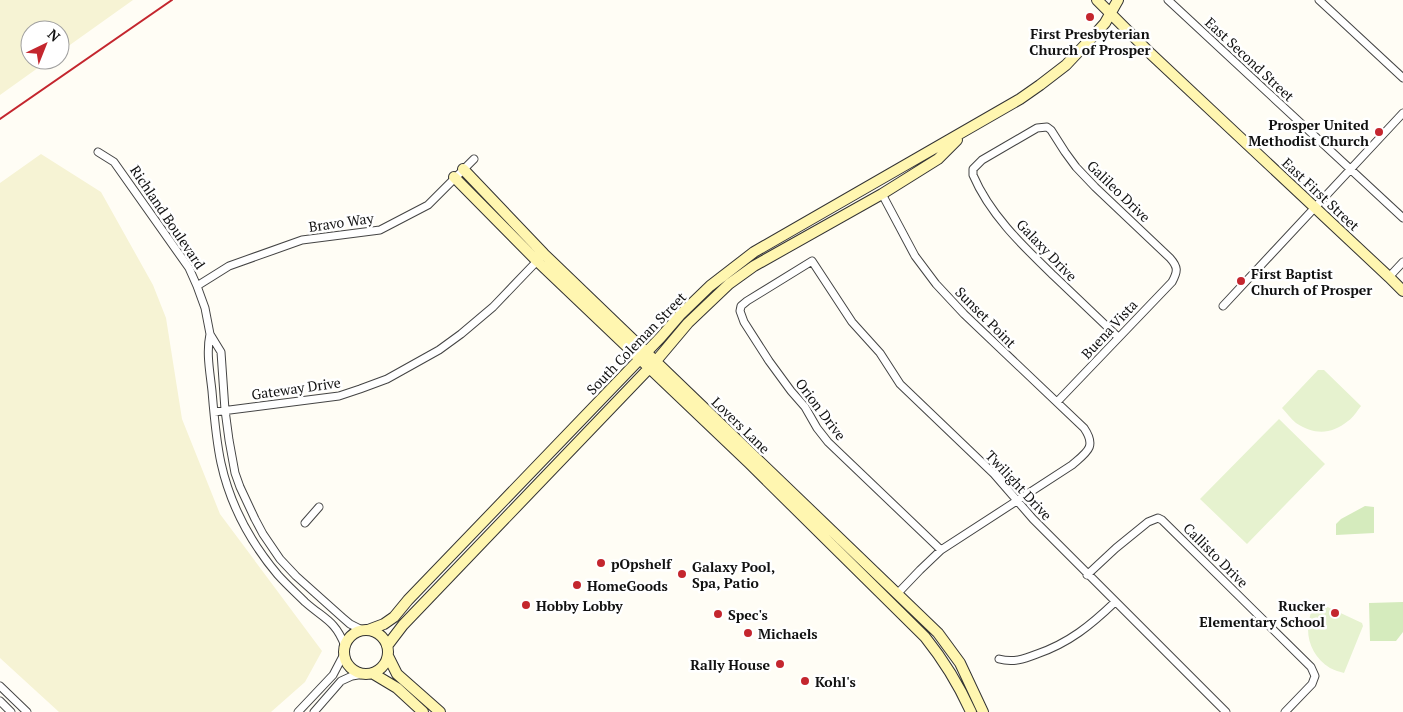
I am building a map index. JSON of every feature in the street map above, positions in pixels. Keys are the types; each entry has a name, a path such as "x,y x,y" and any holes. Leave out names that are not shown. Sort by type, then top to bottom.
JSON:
{"street":[{"name":"East First Street","path":"1097,0 1151,54 1403,292"},
{"name":"South Coleman Street","path":"365,630 384,624 394,617 427,580 680,315 710,286 754,252 1020,99 1066,65 1101,27 1118,0"},
{"name":"East Second Street","path":"1168,0 1403,218"},
{"path":"1319,0 1403,78"},
{"path":"1223,306 1403,113"},
{"name":"Galileo Drive","path":"973,169 982,160 1037,128 1047,127 1076,167 1170,258 1175,264 1176,270"},
{"name":"South Coleman Street","path":"388,651 403,625 703,309 735,280 754,266 882,194 938,159 968,129"},
{"name":"Richland Boulevard","path":"98,152 114,162 189,268 197,286 205,308 210,334 208,346 219,453 224,477 242,522 273,568 305,601 334,625 341,637 345,650"},
{"name":"Bravo Way","path":"197,286 230,266 302,240 380,230 428,205 474,159"},
{"name":"Lovers Lane","path":"463,169 541,258"},
{"name":"Galaxy Drive","path":"973,169 973,175 993,210 1014,235 1030,253 1118,337"},
{"name":"Lovers Lane","path":"454,178 541,258 752,460 898,593 938,633 960,663 983,712"},
{"path":"876,182 882,194"},
{"name":"Sunset Point","path":"882,194 915,256 936,284 964,314 1084,428 1089,436 1090,443 1087,452 1072,465 1016,501"},
{"name":"Gateway Drive","path":"214,412 338,396 387,379 439,350 461,334 493,307 541,258"},
{"name":"Twilight Drive","path":"740,311 747,301 812,261 852,322 880,353 900,384 994,474 1016,501 1087,575 1226,712"},
{"path":"1389,277 1403,262"},
{"name":"Buena Vista","path":"1057,402 1172,282 1176,270"},
{"name":"Orion Drive","path":"740,311 744,322 769,360 805,407 817,428 828,442 941,550"},
{"name":"Richland Boulevard","path":"210,334 221,352 225,410 235,473 248,506 263,534 280,559 296,576 350,624 365,630"},
{"name":"Lovers Lane","path":"752,460 925,637 943,660 960,688 971,712"},
{"path":"537,466 546,475"},
{"path":"889,602 941,550 1016,501"},
{"path":"305,523 319,507"},
{"name":"Callisto Drive","path":"1087,575 1148,522 1158,518 1167,523 1312,667 1315,676 1312,684 1285,712"},
{"path":"427,580 436,590"},
{"path":"999,659 1008,661 1022,660 1055,648 1095,622 1115,602"},
{"path":"301,711 332,675 345,650 348,639 353,634 365,630 375,632 381,636 397,674 440,712"},
{"path":"345,650 346,661 357,672 368,674 397,688 423,712"},
{"path":"314,712 341,681 352,676 368,674 382,667 388,651"},
{"path":"0,686 27,712"},
{"path":"0,701 11,712"}],"shaded area":[{"path":"0,0 133,0 70,45 70,20 20,20 20,70 35,70 0,95"},
{"path":"41,154 101,192 153,285 166,318 182,419 220,514 322,651 305,682 271,712 59,712 0,658 0,183"}],"green space":[{"path":"1318,370 1324,370 1361,406 1352,418 1342,426 1322,432 1309,430 1296,423 1282,408"},
{"path":"1279,419 1325,464 1247,544 1200,499"},
{"path":"1365,506 1374,507 1374,533 1336,535 1336,524 1341,519"},
{"path":"1317,602 1362,623 1363,626 1344,673 1330,668 1318,658 1311,645 1308,624"},
{"path":"1403,602 1403,632 1396,641 1370,641 1369,603"}],"railway":[{"path":"0,119 172,0"}],"place":[{"name":"First Presbyterian Church of Prosper","path":"1090,17"},
{"name":"Prosper United Methodist Church","path":"1379,132"},
{"name":"First Baptist Church of Prosper","path":"1241,281"},
{"name":"pOpshelf","path":"601,563"},
{"name":"Galaxy Pool, Spa, Patio","path":"682,574"},
{"name":"HomeGoods","path":"577,585"},
{"name":"Hobby Lobby","path":"526,605"},
{"name":"Rucker Elementary School","path":"1335,613"},
{"name":"Spec's","path":"718,614"},
{"name":"Michaels","path":"748,633"},
{"name":"Rally House","path":"780,664"},
{"name":"Kohl's","path":"805,681"}]}
